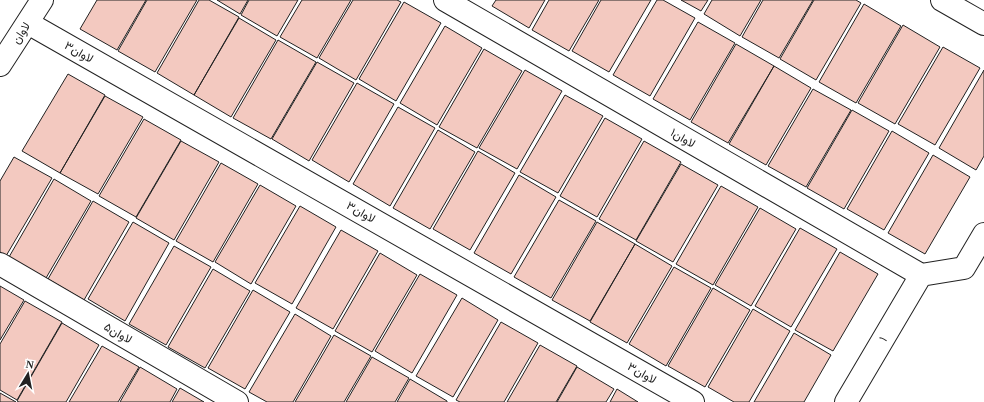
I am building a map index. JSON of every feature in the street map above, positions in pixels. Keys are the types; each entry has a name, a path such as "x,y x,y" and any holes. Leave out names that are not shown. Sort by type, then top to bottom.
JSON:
{"street":[{"name":"لاوان","path":"0,65 42,0"},
{"name":"۱لاوان","path":"445,0 921,275"},
{"path":"942,0 984,24"},
{"name":"۳لاوان","path":"28,23 693,402"},
{"path":"921,275 964,268 984,234"},
{"name":"۵لاوان","path":"0,264 237,402"},
{"name":"۱","path":"846,402 921,275"}],"building":[{"path":"97,0 146,0 117,50 80,29"},
{"path":"147,0 197,0 155,72 118,51"},
{"path":"199,0 209,0 239,17 194,95 157,73"},
{"path":"217,0 248,0 240,14"},
{"path":"249,0 298,0 277,36 241,15"},
{"path":"302,0 351,0 317,58 280,37"},
{"path":"353,0 397,0 401,2 356,80 319,58"},
{"path":"496,0 545,0 529,28 492,6"},
{"path":"549,0 599,0 569,51 532,30"},
{"path":"601,0 651,0 609,72 572,51"},
{"path":"657,0 663,0 695,18 650,96 613,75"},
{"path":"681,0 708,0 701,11"},
{"path":"712,0 761,0 740,36 704,14"},
{"path":"763,0 813,0 779,58 742,37"},
{"path":"814,0 856,0 861,3 816,80 780,59"},
{"path":"404,2 441,23 396,101 359,79"},
{"path":"864,4 901,26 856,103 819,82"},
{"path":"239,18 276,40 231,117 194,95"},
{"path":"698,22 735,43 690,120 653,99"},
{"path":"903,25 940,47 895,124 858,103"},
{"path":"445,26 482,48 437,125 400,103"},
{"path":"278,40 316,62 271,139 233,118"},
{"path":"736,44 774,66 728,143 691,122"},
{"path":"943,47 980,68 935,145 898,124"},
{"path":"484,49 522,71 477,148 439,127"},
{"path":"317,62 354,83 309,161 272,139"},
{"path":"774,66 811,88 766,165 729,144"},
{"path":"525,70 562,91 517,169 479,148"},
{"path":"984,70 984,156 976,170 939,148"},
{"path":"68,74 105,95 60,173 22,151"},
{"path":"357,83 394,104 349,182 312,160"},
{"path":"813,89 851,110 806,187 768,166"},
{"path":"565,95 603,116 558,193 520,172"},
{"path":"105,96 143,117 98,194 60,173"},
{"path":"398,107 435,128 390,206 353,184"},
{"path":"852,110 889,131 844,209 807,188"},
{"path":"605,118 642,139 597,217 560,196"},
{"path":"144,119 181,140 136,217 99,196"},
{"path":"438,130 475,152 430,229 393,208"},
{"path":"892,131 929,153 884,230 847,209"},
{"path":"181,141 219,162 174,240 136,218"},
{"path":"644,141 681,162 636,240 599,219"},
{"path":"478,151 515,173 470,250 433,229"},
{"path":"933,155 970,177 925,254 888,233"},
{"path":"14,157 52,178 6,256 0,252 0,181"},
{"path":"221,163 258,184 213,262 176,241"},
{"path":"681,164 718,185 673,262 636,241"},
{"path":"519,175 556,197 511,274 474,253"},
{"path":"54,179 91,201 46,278 9,257"},
{"path":"260,185 296,206 251,284 215,262"},
{"path":"721,186 758,207 713,285 676,264"},
{"path":"559,200 596,221 551,298 514,277"},
{"path":"93,201 129,222 84,300 48,279"},
{"path":"300,206 336,227 292,304 255,283"},
{"path":"760,208 796,229 751,306 715,285"},
{"path":"133,222 169,243 125,321 88,299"},
{"path":"597,222 635,244 590,321 552,300"},
{"path":"800,228 837,249 791,327 755,306"},
{"path":"341,230 378,251 333,329 296,308"},
{"path":"635,244 672,266 627,343 590,322"},
{"path":"174,246 211,267 166,345 129,324"},
{"path":"840,252 878,274 833,351 795,330"},
{"path":"380,253 417,275 372,352 335,331"},
{"path":"674,267 711,288 666,366 629,344"},
{"path":"213,269 250,291 205,368 168,347"},
{"path":"420,274 457,295 412,373 375,351"},
{"path":"0,286 24,300 0,340"},
{"path":"713,288 750,310 705,387 668,366"},
{"path":"253,290 290,312 245,389 208,368"},
{"path":"462,298 498,320 453,397 416,376"},
{"path":"25,301 62,322 17,400 0,390 0,344"},
{"path":"753,309 790,331 749,402 734,402 708,387"},
{"path":"295,314 331,336 293,402 267,402 249,392"},
{"path":"501,322 538,343 504,402 460,402 456,400"},
{"path":"62,323 99,345 66,402 17,401"},
{"path":"794,333 831,355 804,402 754,402"},
{"path":"334,335 371,356 344,402 295,402"},
{"path":"540,345 577,366 556,402 507,402"},
{"path":"102,346 139,367 118,402 69,402"},
{"path":"372,357 409,378 395,402 346,402"},
{"path":"140,367 177,389 170,402 120,402"},
{"path":"577,367 614,389 606,402 557,402"},
{"path":"410,379 447,401 447,402 397,402"},
{"path":"180,388 204,402 172,402"},
{"path":"617,389 638,402 610,402"},
{"path":"0,393 16,402 0,402"}]}
